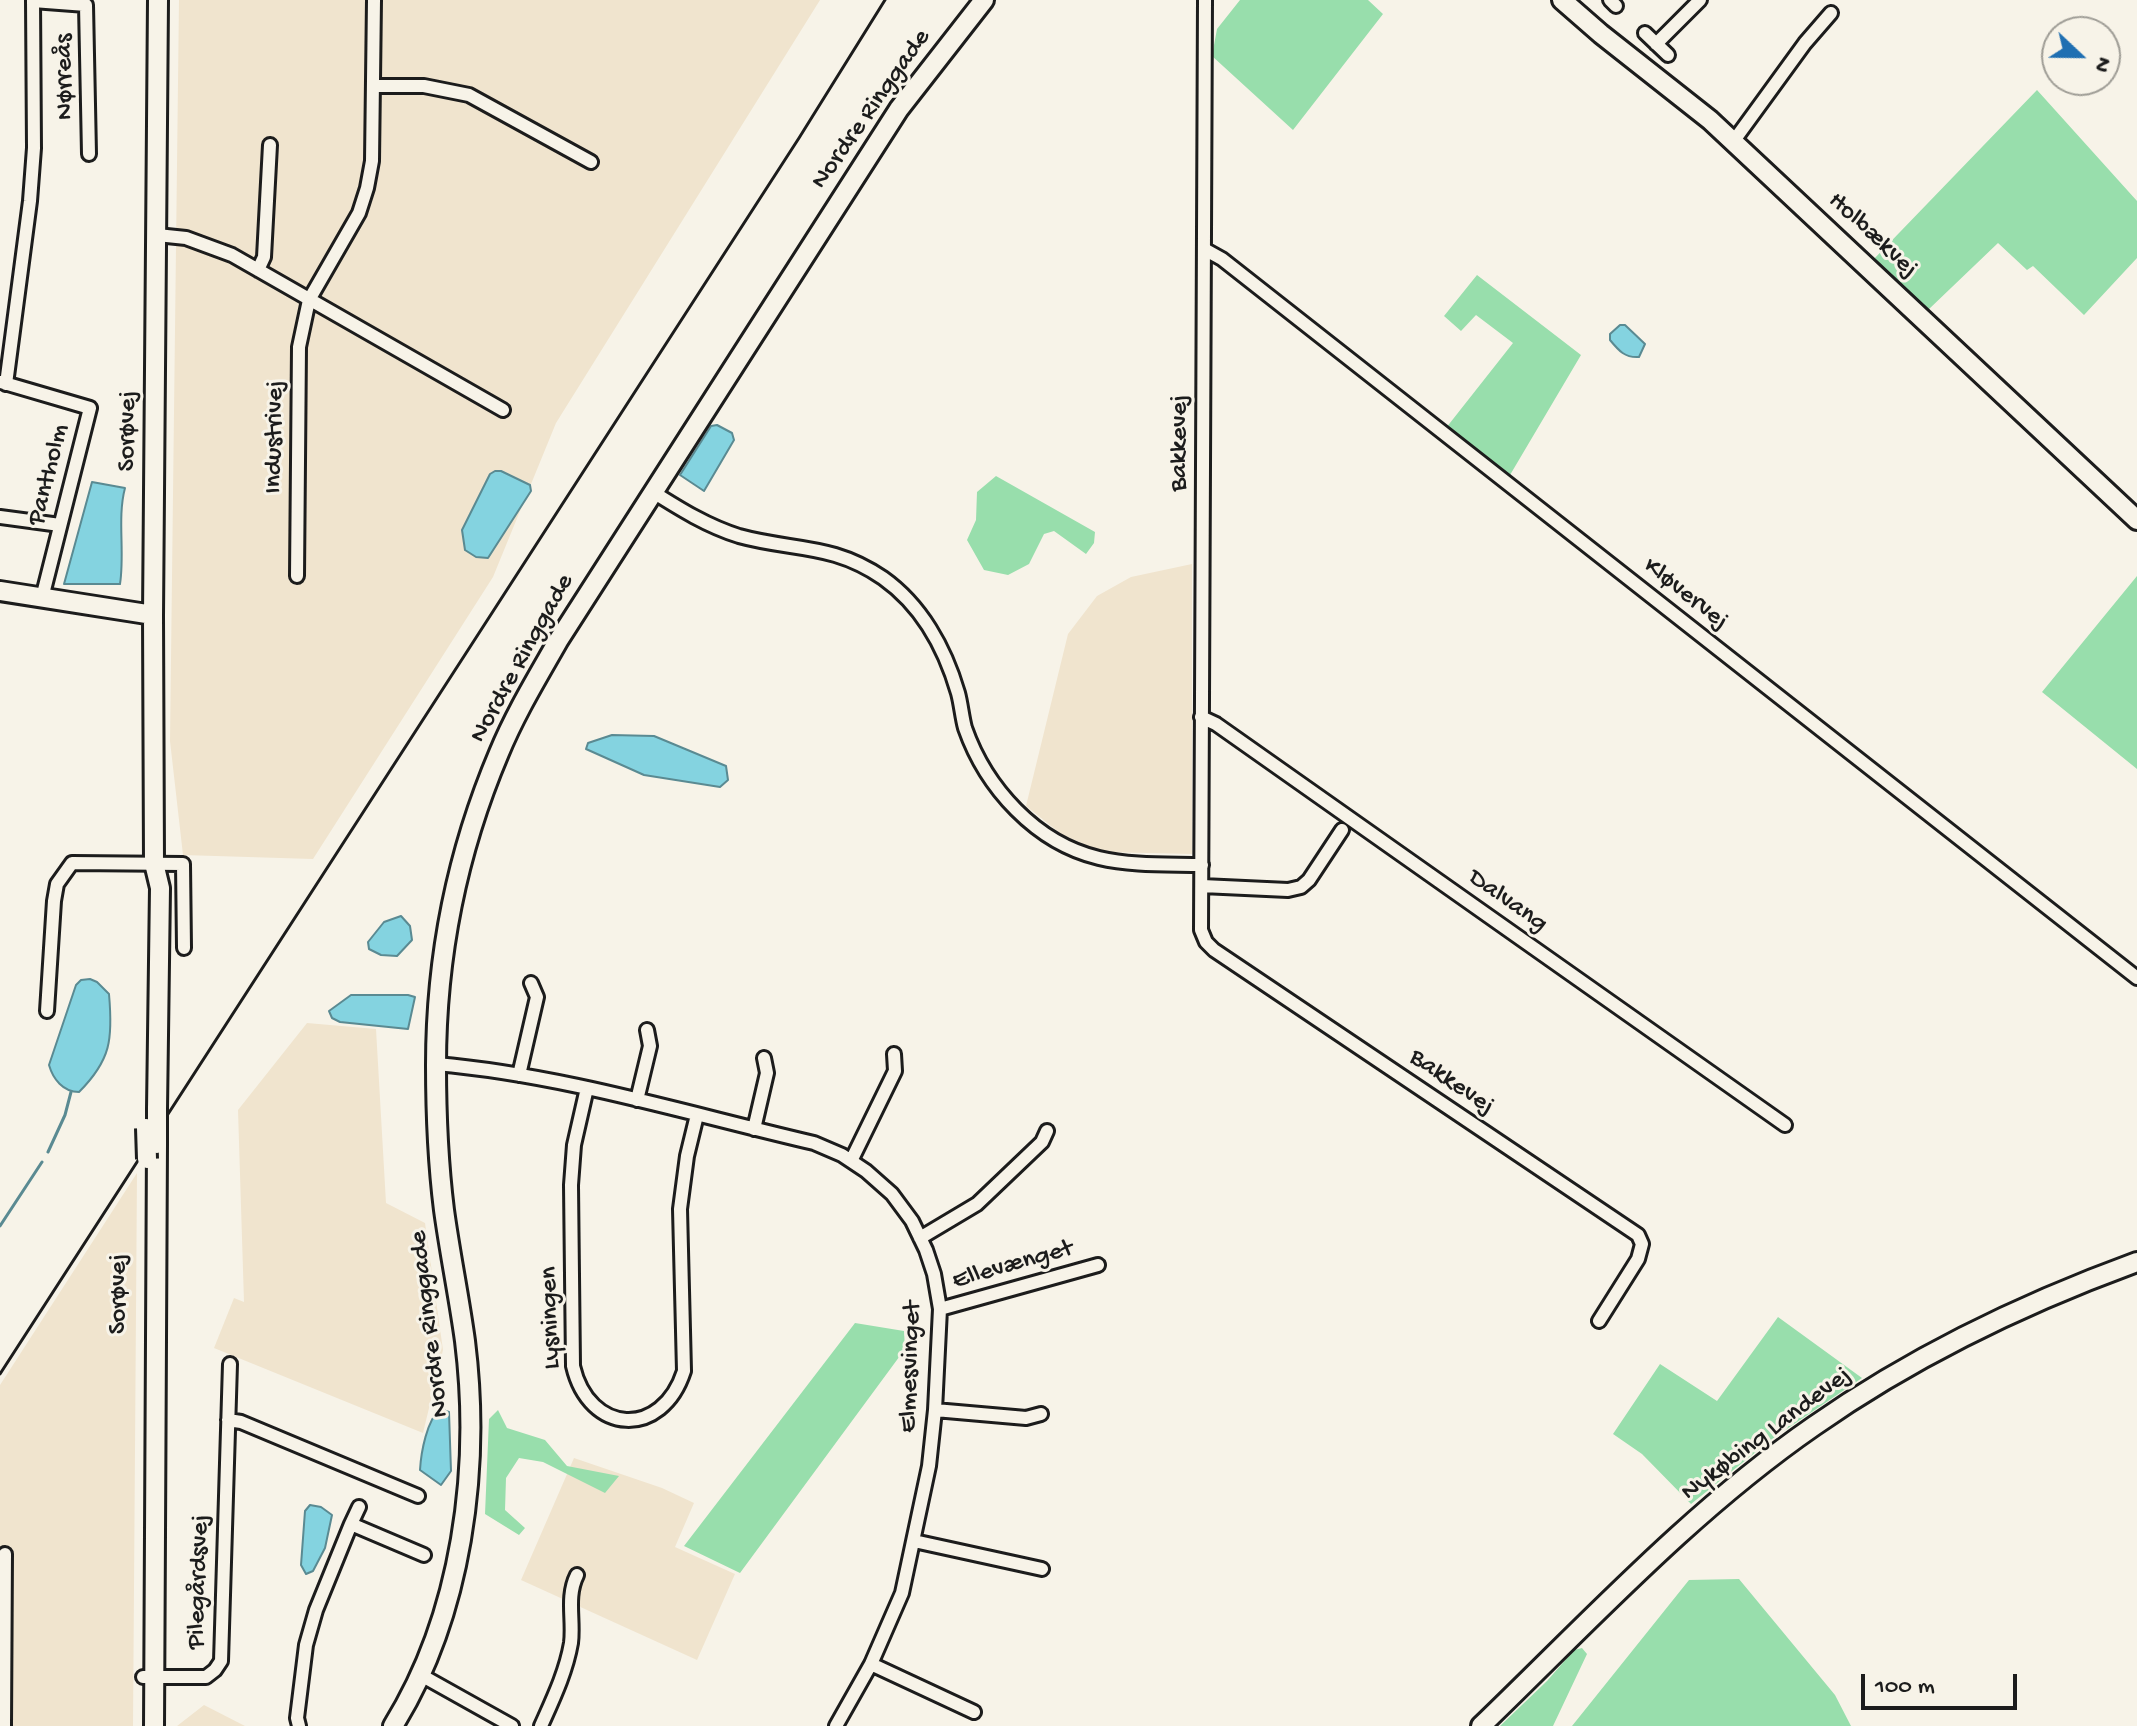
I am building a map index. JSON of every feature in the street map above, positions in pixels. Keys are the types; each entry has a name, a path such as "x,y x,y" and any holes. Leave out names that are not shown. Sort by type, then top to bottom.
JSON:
{"street":[{"name":"Sorøvej","path":"154,1726 149,1677 152,1152 157,1109 160,888 154,863 153,615 158,0"},
{"name":"Industrivej","path":"297,576 299,347 309,300 359,213 367,188 372,161 374,0"},
{"name":"Nordre Ringgade","path":"393,1726 419,1674 449,1592 462,1528 469,1457 470,1401 465,1342 444,1209 436,1064 440,988 449,919 457,876 477,809 499,752 558,641 899,109 984,0"},
{"name":"Bakkevej","path":"1205,0 1201,930 1214,950 1638,1235 1642,1244 1638,1259 1599,1321"},
{"name":"Holbækvej","path":"1562,0 1733,142 2137,520"},
{"path":"1656,44 1700,0"},
{"name":"Nørreås","path":"3,383 30,201 34,148 33,1 86,5 89,154"},
{"path":"1733,142 1805,43 1831,13"},
{"path":"1645,33 1668,55"},
{"path":"374,86 424,86 469,95 591,162"},
{"path":"258,270 264,257 270,145"},
{"path":"157,235 205,243 503,410"},
{"name":"Kløvervej","path":"1204,249 1234,268 2137,978"},
{"name":"Pantholm","path":"3,383 90,408 42,598"},
{"path":"653,492 712,527 741,536 830,551 882,578 906,597 936,639 948,664 965,726 981,767 1004,799 1030,823 1060,842 1099,858 1202,865"},
{"path":"0,517 60,525"},
{"path":"0,591 153,615"},
{"name":"Dalvang","path":"1201,717 1229,733 1785,1125"},
{"path":"1202,886 1288,890 1301,887 1309,880 1342,830"},
{"path":"47,1011 54,901 57,884 72,863 183,864 184,948"},
{"name":"Sorøvej","path":"152,1152 146,1125 147,887 154,863"},
{"path":"519,1075 537,997 531,983"},
{"path":"637,1100 650,1046 647,1030"},
{"path":"851,1161 895,1071 894,1054"},
{"path":"754,1129 767,1073 764,1058"},
{"name":"Elmesvinget","path":"436,1064 478,1067 587,1088 814,1143 851,1161 892,1194 920,1238 934,1274 940,1309 929,1466 902,1593 871,1664 836,1726"},
{"name":"Lysningen","path":"587,1088 574,1145 571,1185 573,1366 578,1386 587,1401 614,1418 631,1420 657,1412 679,1386 684,1371 680,1209 687,1156 697,1115"},
{"path":"920,1238 977,1204 1042,1142 1047,1131"},
{"name":"Nykøbing Landevej","path":"1481,1726 1666,1546 1812,1427 1931,1353 2020,1308 2137,1262"},
{"name":"Ellevænget","path":"940,1309 1098,1265"},
{"name":"Pilegårdsvej","path":"149,1677 206,1677 221,1661 230,1364"},
{"path":"935,1410 1026,1418 1041,1414"},
{"path":"228,1420 241,1422 418,1496"},
{"path":"299,1726 297,1718 306,1645 316,1610 359,1507"},
{"path":"351,1524 424,1555"},
{"path":"914,1541 1042,1569"},
{"path":"4,1726 5,1554"},
{"path":"541,1726 568,1660 572,1638 571,1592 577,1575"},
{"path":"871,1664 974,1712"},
{"path":"419,1674 512,1726"},
{"name":"Sorøvej","path":"143,1726 149,1677"}],"shaded area":[{"path":"179,0 820,0 556,423 493,577 313,859 183,855 170,741"},
{"path":"1192,564 1192,854 1102,852 1061,834 1026,806 1068,634 1097,596 1131,577"},
{"path":"307,1023 376,1029 386,1203 425,1223 443,1350 423,1433 214,1348 234,1298 244,1302 238,1110"},
{"path":"137,1173 133,1726 0,1726 0,1385"},
{"path":"574,1458 662,1488 694,1503 675,1547 735,1574 697,1660 521,1580"},
{"path":"204,1705 245,1726 177,1726"}],"green space":[{"path":"1240,0 1368,0 1383,14 1293,130 1212,56 1217,29"},
{"path":"2037,90 2137,201 2137,258 2084,315 2033,266 2027,270 1998,243 1928,310 1872,261"},
{"path":"1477,275 1581,355 1510,475 1446,428 1513,343 1476,315 1461,331 1444,316"},
{"path":"996,476 1095,532 1094,543 1086,554 1054,531 1044,534 1029,564 1008,575 984,570 967,540 976,520 977,492"},
{"path":"2137,576 2137,769 2042,692"},
{"path":"1778,1317 1862,1378 1772,1439 1691,1504 1642,1454 1613,1434 1660,1364 1717,1401"},
{"path":"855,1323 904,1331 905,1349 740,1573 684,1546"},
{"path":"498,1410 507,1428 545,1440 567,1466 619,1476 605,1493 543,1462 519,1458 506,1478 505,1510 525,1528 519,1535 485,1514 489,1419"},
{"path":"1739,1579 1835,1695 1851,1726 1572,1726 1689,1580"},
{"path":"1582,1648 1587,1654 1553,1726 1500,1726 1574,1650"}],"water":[{"path":"1620,325 1625,325 1645,344 1639,357 1623,353 1610,340 1610,334"},
{"path":"717,425 732,433 734,440 704,491 680,475 711,426"},
{"path":"495,471 530,485 531,491 488,558 476,557 465,550 462,530 490,474"},
{"path":"92,482 125,488 120,584 64,584"},
{"path":"612,735 654,736 726,766 728,780 720,787 644,775 586,749 588,743"},
{"path":"401,916 410,926 412,940 397,956 381,955 369,949 368,942 384,922"},
{"path":"90,979 109,994 110,1036 98,1070 79,1092 68,1090 60,1084 49,1065 76,985 81,980"},
{"path":"351,995 415,997 408,1029 340,1022 332,1018 329,1011"},
{"path":"440,1409 449,1412 451,1471 441,1485 420,1470 428,1428"},
{"path":"310,1505 321,1507 332,1515 325,1548 313,1571 306,1574 301,1565 305,1511"}],"waterway":[{"path":"48,1152 65,1115 71,1092"},
{"path":"0,1226 42,1162"}],"railway":[{"path":"0,1374 799,138 885,0"}]}
